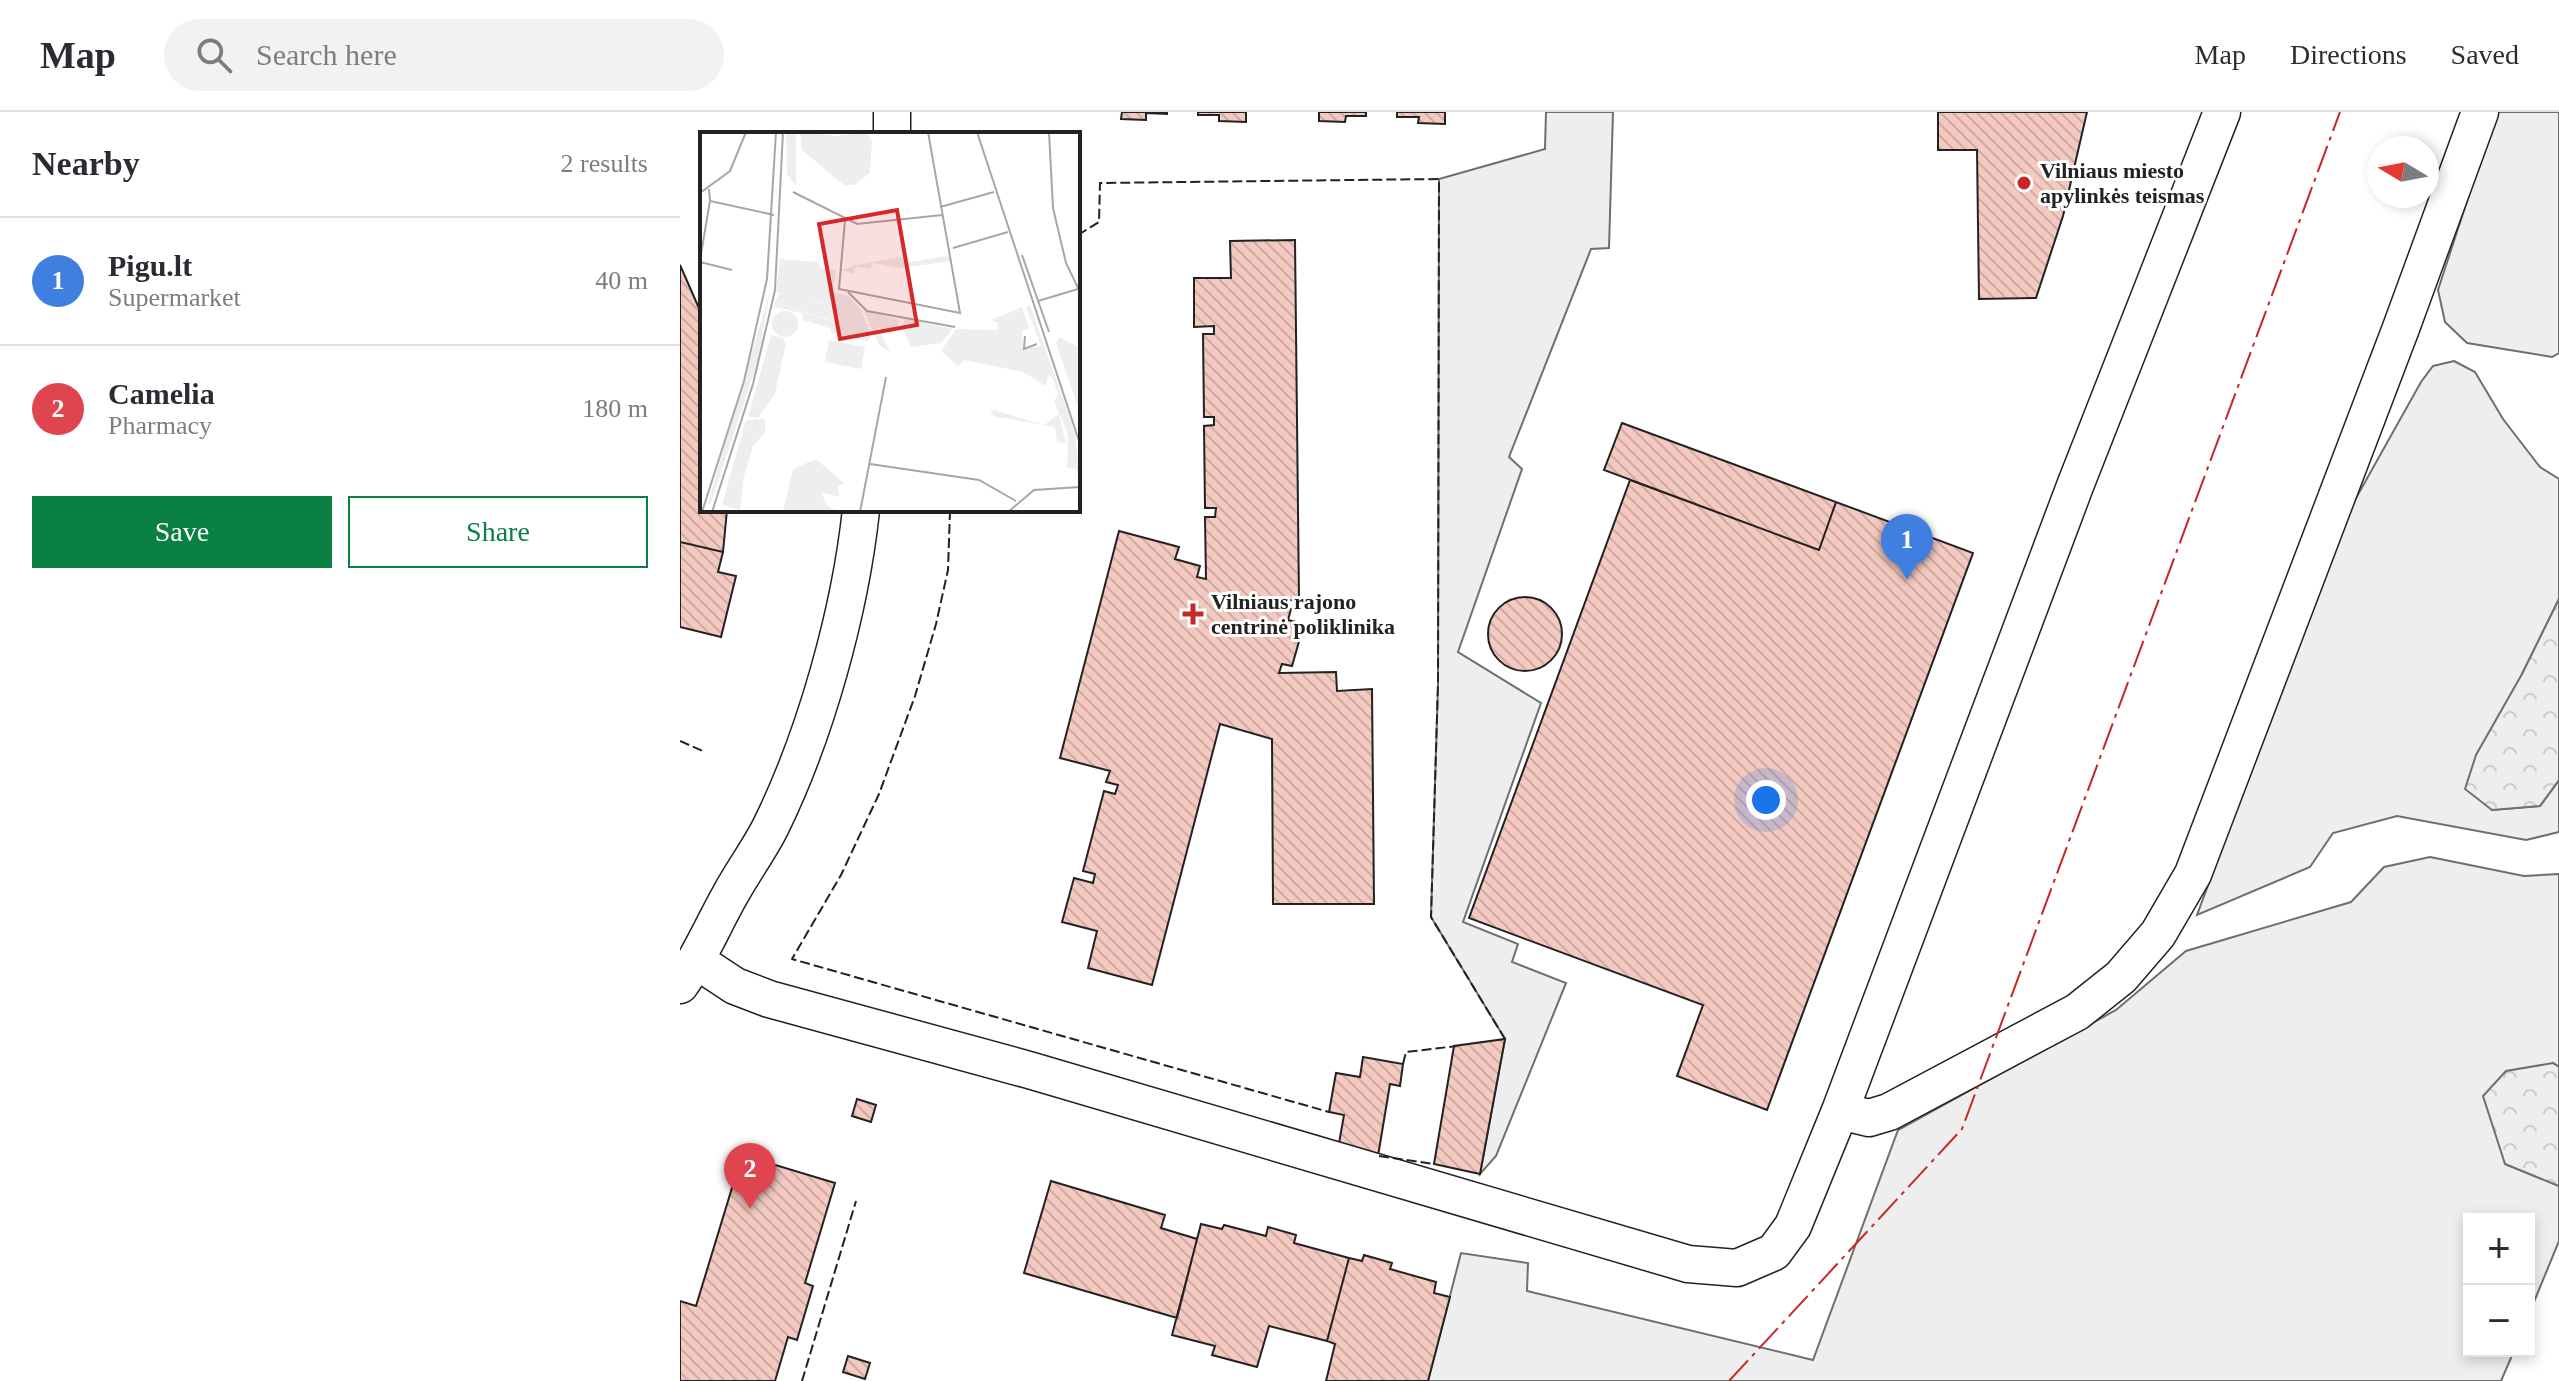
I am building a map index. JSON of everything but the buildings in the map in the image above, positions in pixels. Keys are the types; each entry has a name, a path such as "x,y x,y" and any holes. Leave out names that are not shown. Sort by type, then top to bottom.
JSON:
{"street":[{"path":"861,512 843,617 790,786 769,831 688,973 1688,1264 1737,1268 1774,1252 1793,1226 1840,1111 2075,486 2222,112"},
{"path":"1840,1111 1869,1118 1889,1112 2077,1012 2121,977 2158,934 2193,874 2480,112"}],"green space":[{"path":"1546,112 1613,112 1609,248 1591,249 1509,457 1522,469 1458,652 1541,703 1463,922 1518,944 1512,962 1566,983 1496,1156 1480,1174 1505,1039 1431,917 1438,684 1439,179 1545,149"},
{"path":"2496,112 2559,112 2559,353 2552,357 2467,343 2445,322 2438,290"},
{"path":"2454,361 2475,372 2503,419 2540,467 2559,479 2559,599 2522,674 2492,810 2540,806 2559,780 2559,832 2526,840 2397,816 2333,833 2310,867 2197,915 2346,516 2421,382 2433,366"},
{"path":"2559,599 2559,780 2540,806 2492,810 2465,789 2476,755 2522,674"},
{"path":"2430,857 2524,876 2559,874 2559,1067 2553,1063 2505,1164 2559,1186 2559,1241 2535,1299 2535,1213 2463,1213 2463,1357 2511,1357 2501,1381 1428,1381 1461,1253 1528,1263 1527,1291 1813,1360 1898,1130 2116,1010 2186,951 2351,902 2384,867"},
{"path":"2553,1063 2559,1067 2559,1186 2505,1164 2483,1096 2506,1071"}],"fence":[{"path":"1080,234 1099,222 1100,183 1439,179 1438,684 1431,917 1505,1039 1500,1040"},
{"path":"950,512 948,570 915,696 879,794 841,875 792,959 1329,1112"},
{"path":"680,741 705,752"},
{"path":"1403,1064 1406,1052 1457,1046"},
{"path":"1379,1156 1434,1164"},
{"path":"802,1381 856,1201"}],"power":[{"path":"1729,1381 1962,1129 2340,112"}],"place":[{"name":"Vilniaus miesto apylinkės teismas","path":"2024,183"},
{"name":"Pigu.lt","path":"1907,580"},
{"name":"Vilniaus rajono centrinė poliklinika","path":"1193,614"},
{"name":"Camelia","path":"750,1209"}]}
